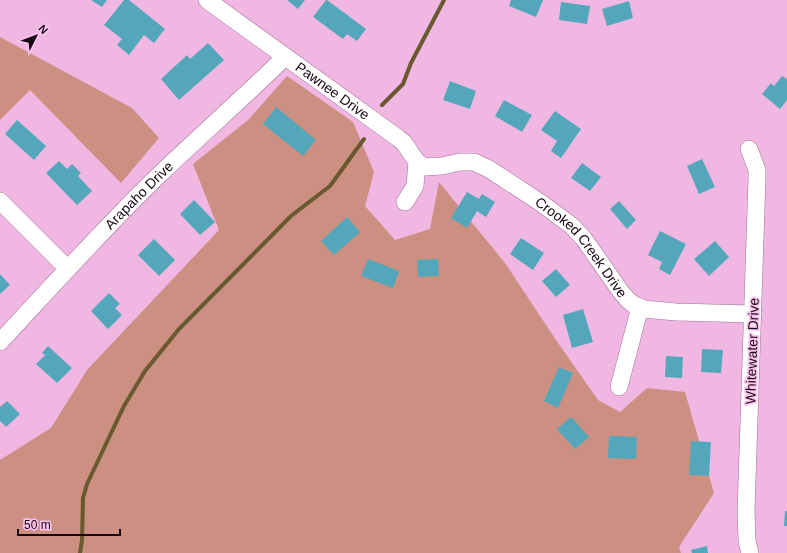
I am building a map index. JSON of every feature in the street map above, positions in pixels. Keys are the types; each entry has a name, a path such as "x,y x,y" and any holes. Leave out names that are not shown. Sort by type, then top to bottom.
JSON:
{"street":[{"name":"Pawnee Drive","path":"207,0 398,138 404,143 417,162"},
{"name":"Arapaho Drive","path":"0,342 112,221 285,57"},
{"name":"Whitewater Drive","path":"749,149 757,178 746,512 747,541 750,553"},
{"path":"405,202 415,186 417,162"},
{"name":"Crooked Creek Drive","path":"417,162 425,167 442,166 460,162 474,162 489,169 541,203 572,226 584,239 621,292 634,305 644,309 676,312 753,314"},
{"path":"0,201 68,269"},
{"path":"619,387 640,307"}],"shaded area":[{"path":"0,37 132,108 159,138 121,183 30,90 0,120"},
{"path":"287,76 353,122 374,172 365,206 395,240 430,229 439,182 505,263 598,400 620,412 647,388 685,392 714,493 679,547 681,553 0,553 0,460 51,428 87,370 219,230 193,164 248,120"}],"building":[{"path":"91,0 107,0 102,7"},
{"path":"124,0 129,0 165,29 154,43 144,35 129,55 117,45 122,39 104,25"},
{"path":"287,0 305,0 298,9"},
{"path":"326,0 366,29 357,41 347,34 343,39 313,17"},
{"path":"511,0 543,0 536,17 509,6"},
{"path":"629,1 633,18 607,26 602,9"},
{"path":"561,2 590,6 587,24 559,20"},
{"path":"208,43 224,60 179,100 161,79 187,55 190,59"},
{"path":"782,76 787,79 787,100 780,109 762,94 771,83 774,86"},
{"path":"450,81 476,91 470,109 443,100"},
{"path":"504,100 532,115 522,132 495,116"},
{"path":"276,107 316,140 303,156 263,124"},
{"path":"555,111 581,129 561,158 551,151 557,141 541,130"},
{"path":"17,120 46,146 34,160 5,134"},
{"path":"702,159 715,187 699,194 687,166"},
{"path":"59,161 67,169 72,164 81,173 78,176 92,191 77,205 46,173"},
{"path":"582,163 601,177 590,191 571,178"},
{"path":"467,192 479,199 482,194 495,202 486,217 477,211 467,228 451,218"},
{"path":"194,200 215,222 200,235 180,214"},
{"path":"619,201 636,220 627,229 610,209"},
{"path":"347,217 360,232 334,255 321,241"},
{"path":"660,231 686,244 670,275 659,269 662,262 648,255"},
{"path":"521,238 544,253 533,270 510,254"},
{"path":"154,239 175,260 159,276 138,255"},
{"path":"715,241 729,257 709,276 694,259"},
{"path":"368,259 399,271 393,288 361,276"},
{"path":"438,259 439,276 418,277 417,260"},
{"path":"556,269 570,285 556,297 542,281"},
{"path":"0,274 10,285 0,294"},
{"path":"109,293 120,304 115,308 122,315 108,329 91,311"},
{"path":"583,309 593,342 572,348 563,315"},
{"path":"48,346 72,368 57,383 36,364 45,355 42,353"},
{"path":"702,349 723,350 721,373 701,372"},
{"path":"666,356 683,357 682,378 665,377"},
{"path":"559,367 573,373 558,408 544,401"},
{"path":"7,401 20,414 6,427 0,421 0,407"},
{"path":"571,417 589,437 575,449 557,429"},
{"path":"609,436 637,437 636,459 608,458"},
{"path":"691,441 711,442 709,476 689,475"},
{"path":"785,511 787,511 787,526 784,526"},
{"path":"707,546 708,553 692,553 691,550"}],"waterway":[{"path":"382,105 403,84 411,63 444,0"},
{"path":"80,553 82,540 83,498 87,484 124,406 145,371 179,329 291,216 330,186 364,139"}]}
